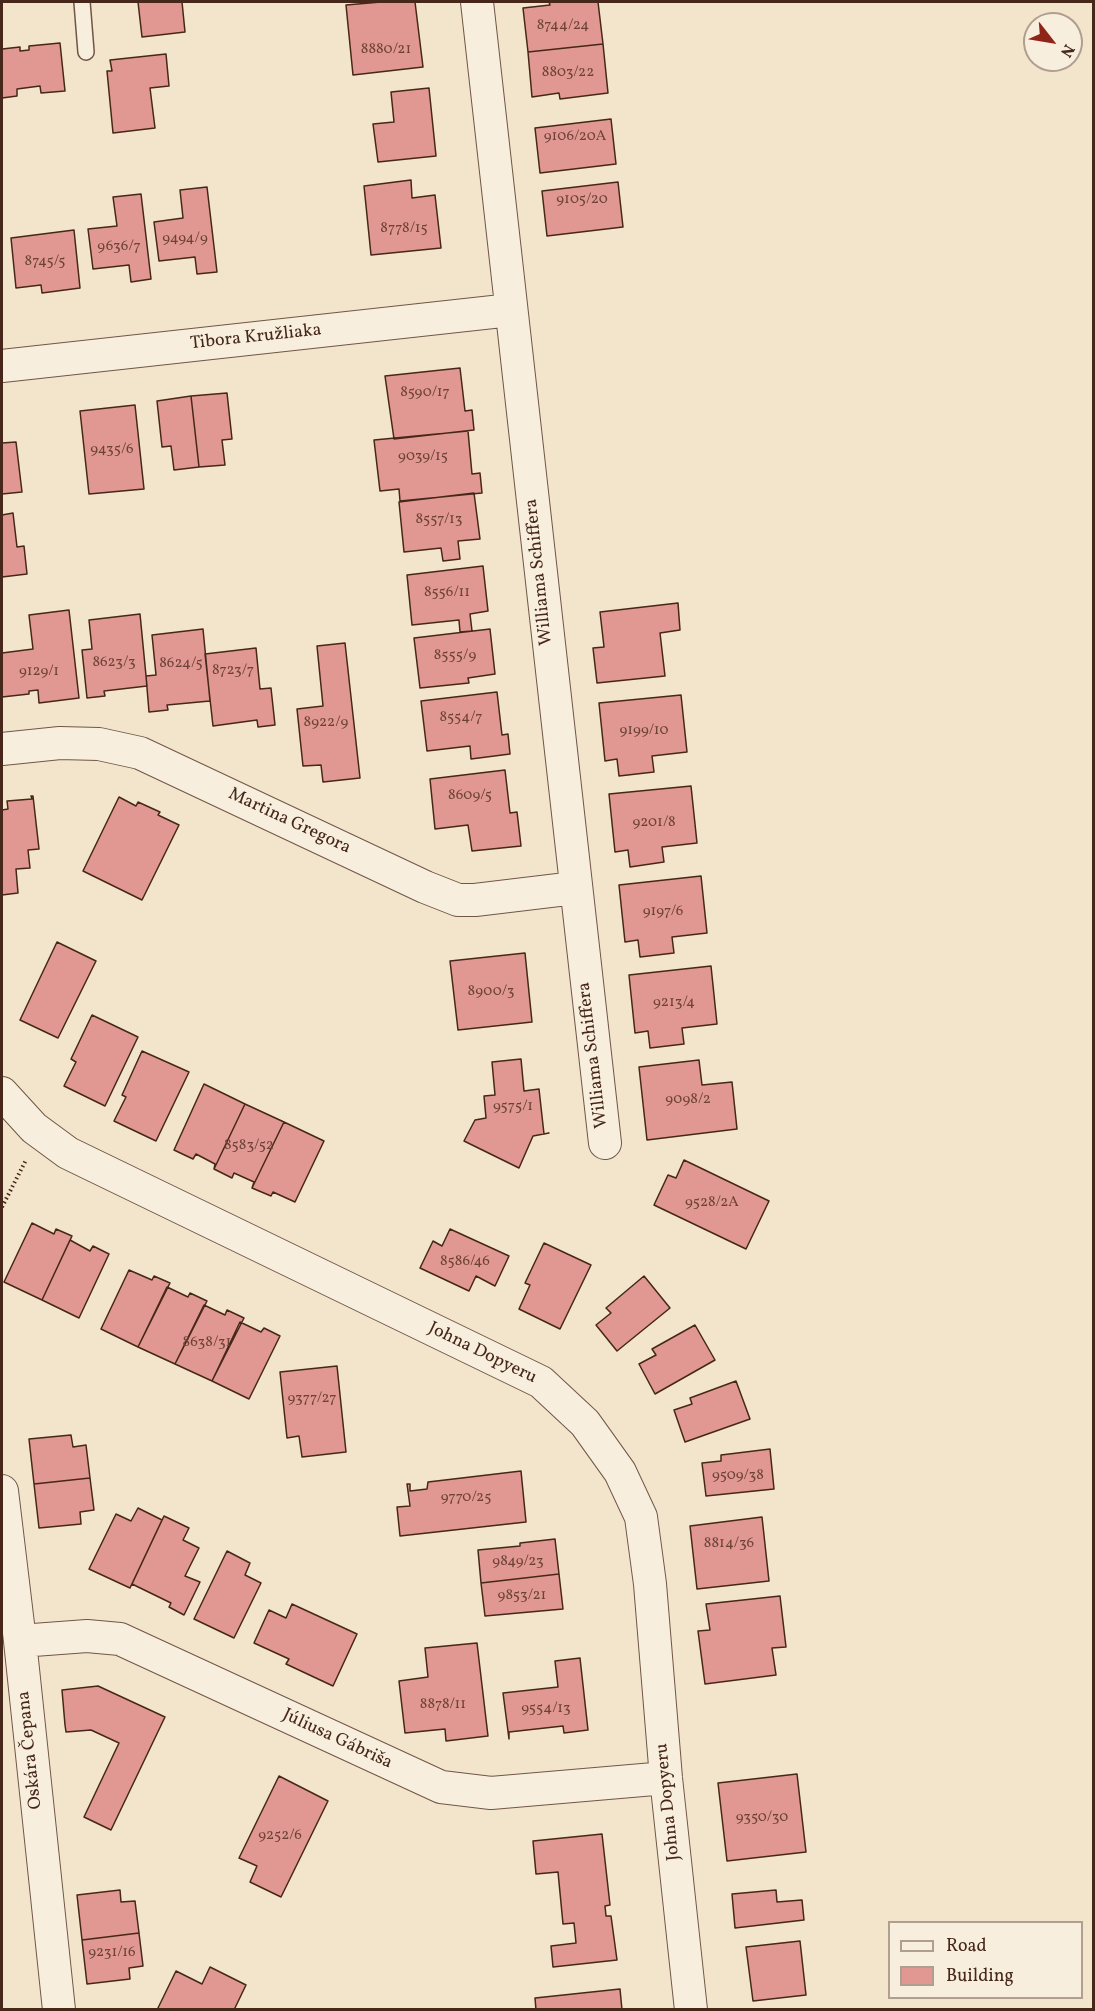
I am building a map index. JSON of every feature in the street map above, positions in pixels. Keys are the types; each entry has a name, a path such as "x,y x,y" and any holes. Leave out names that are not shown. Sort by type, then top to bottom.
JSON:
{"street":[{"name":"Williama Schiffera","path":"477,2 604,1143"},
{"name":"Tibora Kružliaka","path":"2,366 511,310"},
{"name":"Martina Gregora","path":"2,748 60,743 89,744 140,753 425,887 458,900 575,888"},
{"name":"Johna Dopyeru","path":"2,1093 42,1134 68,1153 541,1382 585,1423 620,1472 641,1517 650,1584 666,1778 691,2010"},
{"name":"Oskára Čepana","path":"2,1491 59,2010"},
{"name":"Júliusa Gábriša","path":"20,1641 87,1636 120,1639 441,1787 491,1793 666,1778"}],"lane":[{"path":"82,2 86,52"}],"path":[{"path":"2,1207 16,1176 42,1134"}],"building":[{"path":"138,2 182,2 185,32 142,37"},
{"path":"415,2 423,67 353,75 346,5"},
{"path":"549,2 598,2 603,44 528,52 523,8 550,5"},
{"path":"60,43 65,91 41,93 40,86 17,89 17,96 2,98 2,49 20,47 20,51 29,50 29,46"},
{"path":"603,44 608,93 560,99 559,93 532,97 528,52"},
{"path":"166,54 169,86 150,88 155,128 113,133 107,71 112,71 110,60"},
{"path":"429,88 436,156 378,162 373,124 394,122 391,92"},
{"path":"611,119 616,164 540,173 535,128"},
{"path":"411,180 412,198 435,195 441,248 371,255 364,186"},
{"path":"618,182 623,227 547,236 542,191"},
{"path":"207,187 217,272 197,274 195,257 159,261 154,222 183,218 180,190"},
{"path":"141,194 151,279 131,282 129,265 93,269 88,229 117,226 113,197"},
{"path":"74,230 80,288 42,293 41,285 16,288 11,238"},
{"path":"460,368 465,411 472,410 474,430 394,439 385,376"},
{"path":"227,393 232,439 222,440 225,465 199,467 191,396"},
{"path":"191,396 199,467 174,470 171,446 162,447 157,401"},
{"path":"135,405 144,489 89,494 80,411"},
{"path":"468,431 472,474 480,473 482,493 400,501 399,489 380,491 374,440"},
{"path":"16,442 22,492 2,494 2,443"},
{"path":"474,493 480,539 458,541 460,559 443,561 441,548 404,552 399,502"},
{"path":"13,513 17,547 24,546 27,574 2,577 2,515"},
{"path":"483,566 488,611 470,614 472,631 460,632 459,620 412,625 407,575"},
{"path":"678,603 680,630 660,633 665,676 597,683 593,648 604,647 600,612"},
{"path":"69,610 79,698 39,703 38,690 29,691 29,694 2,697 2,653 33,649 29,615"},
{"path":"140,614 147,686 104,691 105,696 87,698 82,650 92,649 89,620"},
{"path":"203,629 210,701 167,705 168,710 149,712 146,676 156,675 152,635"},
{"path":"490,629 495,674 468,678 469,683 420,688 414,638"},
{"path":"345,643 360,778 323,782 321,765 303,766 297,709 323,706 317,646"},
{"path":"256,648 260,689 271,688 275,725 258,727 257,720 213,726 205,654"},
{"path":"497,692 502,735 508,734 510,754 471,759 470,746 427,751 421,701"},
{"path":"681,695 687,752 652,756 654,772 619,776 617,759 605,761 599,703"},
{"path":"505,770 510,813 517,812 521,846 472,851 468,825 435,829 430,779"},
{"path":"691,786 697,843 662,847 664,862 630,867 628,850 615,852 609,794"},
{"path":"31,796 33,796 39,849 28,850 30,868 16,869 18,893 2,895 2,810 8,809 7,801 32,799"},
{"path":"119,797 136,806 138,802 160,812 158,815 179,825 142,900 83,871"},
{"path":"701,876 707,933 672,937 674,953 640,957 638,940 625,942 619,885"},
{"path":"57,942 96,961 58,1038 20,1020"},
{"path":"525,953 532,1022 458,1030 450,961"},
{"path":"711,966 717,1024 682,1028 684,1044 650,1048 648,1031 635,1033 629,975"},
{"path":"92,1015 138,1037 105,1106 64,1086 76,1062 71,1059"},
{"path":"142,1051 189,1072 156,1141 114,1121 126,1097 122,1095"},
{"path":"521,1059 524,1091 539,1089 544,1134 533,1136 519,1168 464,1141 475,1120 486,1118 484,1096 495,1095 492,1062"},
{"path":"699,1060 702,1085 732,1082 737,1129 647,1140 639,1067"},
{"path":"204,1084 245,1104 214,1169 215,1164 196,1154 193,1159 174,1150"},
{"path":"245,1104 284,1122 252,1188 254,1182 234,1173 232,1178 214,1169"},
{"path":"284,1122 324,1141 295,1202 273,1192 271,1196 252,1188"},
{"path":"684,1160 769,1201 746,1249 654,1205 668,1175 676,1178"},
{"path":"32,1223 54,1234 56,1229 72,1236 42,1300 4,1282"},
{"path":"450,1229 509,1256 495,1286 476,1276 469,1291 420,1268 433,1241 442,1246"},
{"path":"70,1240 90,1251 93,1246 109,1254 79,1318 42,1300"},
{"path":"544,1243 591,1265 560,1329 519,1309 530,1285 525,1283"},
{"path":"129,1270 152,1280 154,1276 170,1283 138,1347 101,1329"},
{"path":"644,1276 670,1308 617,1351 596,1325 611,1313 606,1308"},
{"path":"167,1287 188,1297 190,1293 207,1301 175,1364 138,1347"},
{"path":"204,1305 225,1315 227,1310 244,1318 212,1381 175,1364"},
{"path":"240,1322 261,1332 264,1328 280,1336 249,1399 212,1381"},
{"path":"695,1325 715,1360 655,1394 639,1364 656,1355 652,1349"},
{"path":"337,1366 346,1452 302,1457 299,1436 287,1438 280,1372"},
{"path":"736,1381 750,1419 685,1442 674,1410 692,1404 690,1398"},
{"path":"71,1435 73,1447 86,1445 90,1478 34,1484 29,1439"},
{"path":"770,1449 774,1489 706,1496 702,1463 721,1461 721,1455"},
{"path":"521,1471 526,1522 400,1536 397,1507 410,1506 407,1484 410,1484 410,1491 427,1489 428,1482"},
{"path":"90,1478 94,1510 80,1512 81,1524 39,1528 34,1484"},
{"path":"138,1508 162,1520 130,1588 89,1569 116,1514 131,1521"},
{"path":"164,1516 189,1528 183,1540 199,1548 185,1576 200,1582 184,1615 169,1607 171,1603 132,1584"},
{"path":"762,1517 769,1581 697,1589 690,1526"},
{"path":"555,1539 559,1574 481,1583 478,1550 520,1546 520,1543"},
{"path":"227,1551 250,1563 245,1575 261,1583 234,1638 194,1619"},
{"path":"559,1574 563,1609 485,1616 481,1583"},
{"path":"780,1596 786,1647 772,1648 776,1675 705,1684 698,1631 710,1630 706,1604"},
{"path":"292,1604 357,1634 333,1686 286,1664 289,1659 254,1643 269,1610 286,1618"},
{"path":"477,1643 488,1736 446,1741 445,1729 405,1733 399,1681 428,1677 425,1648"},
{"path":"580,1658 588,1730 564,1733 563,1726 509,1732 509,1739 503,1693 558,1687 555,1661"},
{"path":"98,1686 165,1717 111,1830 84,1817 119,1743 91,1730 66,1732 65,1725 62,1690"},
{"path":"797,1774 806,1852 727,1861 718,1783"},
{"path":"279,1776 328,1801 281,1897 250,1882 257,1866 239,1858"},
{"path":"602,1834 610,1905 605,1906 606,1916 611,1916 617,1960 553,1967 551,1946 576,1943 574,1923 563,1924 558,1872 536,1874 533,1841"},
{"path":"120,1890 121,1902 135,1901 139,1933 82,1940 77,1895"},
{"path":"776,1890 777,1902 802,1900 804,1920 735,1928 732,1894"},
{"path":"139,1933 143,1966 129,1968 130,1979 87,1984 82,1940"},
{"path":"800,1941 806,1995 753,2001 746,1947"},
{"path":"210,1967 246,1985 234,2010 157,2010 176,1971 202,1984"},
{"path":"620,1989 622,2010 536,2010 535,1998"}]}
